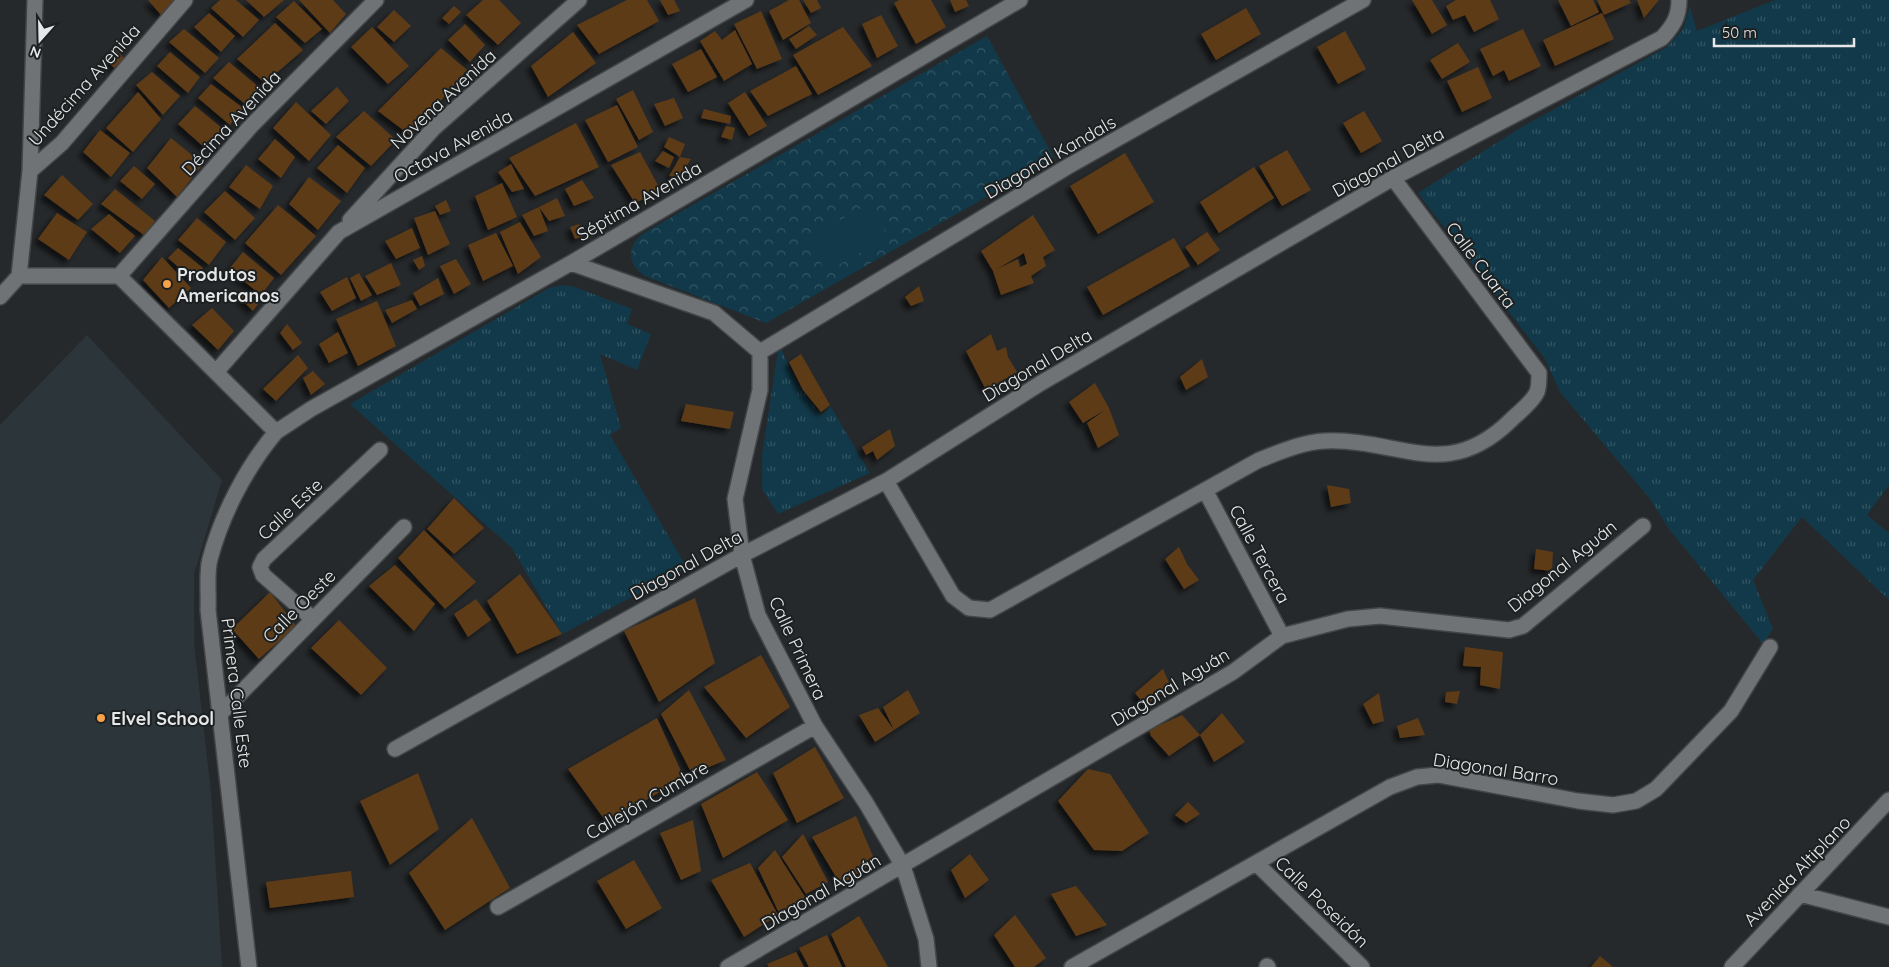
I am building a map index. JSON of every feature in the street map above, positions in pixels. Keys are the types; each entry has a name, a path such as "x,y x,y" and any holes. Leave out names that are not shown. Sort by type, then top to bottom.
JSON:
{"street":[{"path":"0,297 19,276 30,171 35,0"},
{"name":"Undécima Avenida","path":"30,171 62,143 185,0"},
{"name":"Décima Avenida","path":"120,276 251,126 376,0"},
{"name":"Novena Avenida","path":"339,232 434,128 579,0"},
{"name":"Octava Avenida","path":"216,372 339,232 746,0"},
{"name":"Séptima Avenida","path":"276,432 311,409 571,263 1020,0"},
{"name":"Diagonal Kandals","path":"760,352 1067,167 1363,0"},
{"name":"Diagonal Delta","path":"395,749 742,555 886,481 1041,383 1393,178 1662,38 1673,26 1679,11 1679,0"},
{"name":"Calle Cuarta","path":"1205,490 1259,460 1296,447 1323,441 1373,444 1422,454 1449,455 1474,449 1506,425 1537,392 1540,374 1393,178"},
{"path":"571,263 714,313 760,352"},
{"path":"19,276 120,276 276,432"},
{"name":"Calle Primera","path":"760,352 760,390 734,499 742,555 758,615 815,726 866,803 903,866 926,939 929,967"},
{"name":"Primera Calle Este","path":"249,967 208,610 210,561 233,498 266,444 276,432"},
{"name":"Calle Este","path":"313,619 263,575 260,567 264,559 380,450"},
{"path":"886,481 953,596 969,608 990,610 1205,490"},
{"name":"Calle Tercera","path":"1205,490 1282,636"},
{"name":"Diagonal Aguán","path":"728,967 1233,672 1282,636 1348,618 1380,616 1509,630 1523,626 1643,526"},
{"name":"Calle Oeste","path":"221,713 404,528"},
{"name":"Diagonal Barro","path":"1072,967 1390,787 1417,776 1438,775 1587,802 1613,804 1636,801 1656,789 1731,711 1770,647"},
{"name":"Callejón Cumbre","path":"498,906 815,726"},
{"name":"Avenida Altiplano","path":"1732,967 1889,800"},
{"name":"Calle Poseidón","path":"1256,863 1362,967"},
{"path":"1800,894 1889,917"}],"shaded area":[{"name":"Elvel School","path":"87,335 222,480 194,574 194,643 211,792 222,967 0,967 0,425"}],"green space":[{"path":"1775,0 1889,0 1889,485 1867,515 1889,533 1889,600 1802,517 1753,580 1773,629 1763,644 1669,529 1650,499 1560,392 1545,359 1418,193 1520,128 1667,47 1683,29 1690,7 1697,31"},
{"path":"987,36 1054,158 766,323 645,276 635,266 632,261 632,249 638,238 644,233"},
{"path":"869,204 888,237 826,272 807,238"},
{"path":"562,285 575,287 632,309 627,324 651,334 637,370 600,354 621,428 610,435 687,568 562,634 512,548 350,404 549,288"},
{"path":"781,349 796,381 821,415 831,407 870,473 778,514 762,489 762,455 778,352"}],"building":[{"path":"148,0 175,0 161,15"},
{"path":"220,0 236,0 259,20 243,37 211,8"},
{"path":"246,0 284,0 264,17"},
{"path":"299,0 333,0 346,14 330,33"},
{"path":"483,0 499,0 521,23 498,45 466,15"},
{"path":"627,0 647,0 659,21 599,54 577,25"},
{"path":"660,0 674,0 680,11 668,15"},
{"path":"789,0 799,0 811,23 783,40 769,11"},
{"path":"803,0 817,0 821,8 811,13"},
{"path":"899,0 931,0 946,27 916,44 894,3"},
{"path":"950,0 966,0 969,6 955,12"},
{"path":"1412,0 1432,0 1447,25 1432,34"},
{"path":"1456,0 1490,0 1499,19 1474,32 1465,15 1453,20 1446,6"},
{"path":"1558,0 1593,0 1599,12 1571,26"},
{"path":"1597,0 1629,0 1631,3 1604,15"},
{"path":"1637,0 1659,0 1644,18"},
{"path":"294,1 322,29 305,43 276,17"},
{"path":"454,6 461,12 449,24 442,18"},
{"path":"1246,8 1261,34 1216,60 1201,34"},
{"path":"394,10 411,26 394,42 377,27"},
{"path":"761,11 782,59 757,69 734,24"},
{"path":"209,13 235,36 221,52 194,27"},
{"path":"1602,13 1614,39 1555,66 1543,40"},
{"path":"881,15 898,46 877,58 862,24"},
{"path":"275,23 303,50 265,83 237,59"},
{"path":"465,24 485,45 470,62 448,40"},
{"path":"809,26 817,35 796,49 789,39"},
{"path":"372,27 409,66 388,84 351,47"},
{"path":"843,27 872,66 818,95 793,55"},
{"path":"184,29 219,58 205,73 169,42"},
{"path":"1523,29 1541,66 1509,81 1504,70 1493,76 1480,49"},
{"path":"735,30 752,64 724,81 700,41 715,31 722,40"},
{"path":"1345,31 1366,69 1338,84 1317,47"},
{"path":"573,32 596,63 548,97 531,66"},
{"path":"1458,43 1470,62 1442,79 1430,60"},
{"path":"441,48 467,70 411,136 378,111"},
{"path":"115,49 125,59 114,68 105,58"},
{"path":"701,49 717,77 688,92 672,64"},
{"path":"170,52 200,77 188,93 157,66"},
{"path":"229,62 261,89 245,104 213,78"},
{"path":"796,66 812,94 768,116 750,91"},
{"path":"1478,67 1492,98 1462,112 1447,81"},
{"path":"152,72 180,96 163,115 136,85"},
{"path":"211,84 243,108 230,125 198,98"},
{"path":"337,87 349,101 326,124 311,111"},
{"path":"633,90 653,132 639,140 616,99"},
{"path":"138,92 161,119 133,152 106,128"},
{"path":"745,92 767,126 749,136 728,103"},
{"path":"674,98 683,118 665,126 654,104"},
{"path":"296,102 331,135 309,161 273,128"},
{"path":"617,105 638,147 608,162 585,120"},
{"path":"195,106 223,129 206,149 178,124"},
{"path":"704,109 731,116 730,124 701,118"},
{"path":"364,111 396,140 371,166 336,137"},
{"path":"1364,111 1382,141 1361,153 1343,123"},
{"path":"576,123 599,167 535,196 509,158"},
{"path":"726,126 735,128 732,140 721,137"},
{"path":"100,130 130,153 111,177 83,152"},
{"path":"669,137 685,144 680,157 664,147"},
{"path":"171,138 203,164 177,197 147,168"},
{"path":"275,139 295,157 281,178 258,159"},
{"path":"338,145 365,168 347,193 317,168"},
{"path":"1287,150 1311,190 1282,206 1259,166"},
{"path":"663,151 674,157 669,168 655,161"},
{"path":"640,152 661,191 635,203 611,165"},
{"path":"1125,153 1154,202 1098,234 1070,186"},
{"path":"680,157 691,159 679,178 669,176"},
{"path":"511,164 524,189 512,192 498,172"},
{"path":"246,165 273,186 260,209 229,187"},
{"path":"134,166 155,184 142,199 120,181"},
{"path":"1254,167 1274,198 1219,233 1200,202"},
{"path":"62,175 93,204 78,220 44,195"},
{"path":"309,177 341,201 318,230 289,204"},
{"path":"582,180 594,198 574,206 565,189"},
{"path":"502,183 517,217 488,230 475,196"},
{"path":"115,189 155,221 144,235 101,204"},
{"path":"225,191 255,218 235,240 204,212"},
{"path":"557,198 565,216 549,221 539,207"},
{"path":"446,200 451,211 440,215 435,206"},
{"path":"278,205 316,236 281,275 245,243"},
{"path":"539,207 548,231 534,236 522,215"},
{"path":"435,211 450,244 428,255 414,218"},
{"path":"57,213 87,232 69,260 38,239"},
{"path":"109,214 135,236 120,253 91,229"},
{"path":"1033,215 1055,250 1043,257 1046,266 1031,276 1034,283 1001,295 993,271 981,251","holes":["1024,253 1027,264 1020,267 1018,259 997,269"]},
{"path":"197,218 226,242 209,265 178,240"},
{"path":"520,222 541,257 518,274 500,232"},
{"path":"579,224 584,236 575,239 570,227"},
{"path":"412,228 420,248 396,259 385,241"},
{"path":"1207,232 1220,250 1198,265 1185,247"},
{"path":"496,233 513,266 483,281 468,245"},
{"path":"1174,238 1190,266 1103,315 1087,287"},
{"path":"178,248 203,268 193,280 168,258"},
{"path":"243,252 274,278 261,295 229,269"},
{"path":"422,256 425,266 419,270 413,260"},
{"name":"Produtos Americanos","path":"162,257 191,288 169,308 143,280"},
{"path":"456,259 471,284 454,294 440,266"},
{"path":"391,263 401,285 377,295 365,276"},
{"path":"359,273 372,295 361,301 350,278"},
{"path":"347,277 356,298 332,311 320,292"},
{"path":"438,278 444,294 420,306 413,293"},
{"path":"919,286 924,301 911,306 905,297"},
{"path":"247,291 260,301 253,311 240,298"},
{"path":"412,300 417,309 392,323 385,310"},
{"path":"377,301 396,346 358,366 336,319"},
{"path":"212,308 234,331 218,350 192,325"},
{"path":"287,324 302,343 293,350 280,333"},
{"path":"338,332 348,353 329,363 319,344"},
{"path":"991,334 997,351 1006,347 1008,357 1017,372 986,390 966,351"},
{"path":"801,354 830,405 821,412 803,390 789,362"},
{"path":"298,355 308,368 276,401 263,389"},
{"path":"1202,359 1208,377 1186,390 1180,377"},
{"path":"313,371 325,384 311,395 303,378"},
{"path":"1095,383 1109,408 1119,435 1098,448 1087,423 1105,410 1083,423 1069,402"},
{"path":"686,404 734,412 730,429 681,421"},
{"path":"890,429 895,446 877,460 873,451 866,455 862,447"},
{"path":"1327,485 1349,489 1351,503 1331,507"},
{"path":"454,498 484,528 454,554 427,529"},
{"path":"424,530 476,582 445,609 398,558"},
{"path":"1179,547 1187,564 1199,580 1184,589 1165,559"},
{"path":"1536,549 1553,552 1552,571 1534,569"},
{"path":"395,565 435,604 414,631 369,586"},
{"path":"520,574 562,634 517,654 487,601"},
{"path":"270,592 296,626 259,659 232,629"},
{"path":"695,598 715,663 659,702 624,631"},
{"path":"476,599 491,620 468,637 454,614"},
{"path":"339,620 387,668 361,695 311,648"},
{"path":"1465,647 1503,652 1500,689 1480,685 1481,667 1463,666"},
{"path":"761,655 790,707 746,738 704,687"},
{"path":"1163,669 1171,687 1145,705 1135,693"},
{"path":"689,690 726,760 692,774 661,714"},
{"path":"908,690 920,713 894,730 883,707"},
{"path":"1460,691 1457,704 1445,702 1446,692"},
{"path":"1379,693 1384,721 1373,724 1363,704"},
{"path":"878,708 894,730 875,742 859,715"},
{"path":"1222,713 1245,742 1214,762 1200,735"},
{"path":"1182,715 1200,735 1169,756 1151,736 1149,730"},
{"path":"657,718 684,778 607,823 568,769"},
{"path":"1418,718 1425,735 1400,738 1397,726"},
{"path":"815,747 844,798 797,823 773,773"},
{"path":"1088,769 1110,774 1149,833 1122,851 1094,850 1058,801"},
{"path":"757,772 788,820 723,858 701,804"},
{"path":"418,773 439,829 390,865 360,801"},
{"path":"1188,802 1200,814 1186,823 1175,815"},
{"path":"856,816 875,861 841,885 812,837"},
{"path":"472,818 510,888 445,930 409,873"},
{"path":"693,820 701,871 681,880 660,833"},
{"path":"803,834 828,882 806,894 782,857"},
{"path":"775,850 807,900 779,913 758,868"},
{"path":"970,854 989,880 965,898 951,870"},
{"path":"634,860 662,908 626,929 597,881"},
{"path":"750,863 778,915 744,937 711,880"},
{"path":"351,871 354,897 270,908 266,882"},
{"path":"1076,886 1107,925 1076,936 1051,894"},
{"path":"1015,915 1046,958 1034,967 1015,967 994,935"},
{"path":"859,916 888,967 846,967 831,934"},
{"path":"827,935 842,967 809,967 799,948"},
{"path":"796,952 804,967 769,967 767,964"},
{"path":"1600,956 1613,967 1591,967"}],"place":[{"name":"Produtos Americanos","path":"167,284"},
{"name":"Elvel School","path":"101,718"}]}
